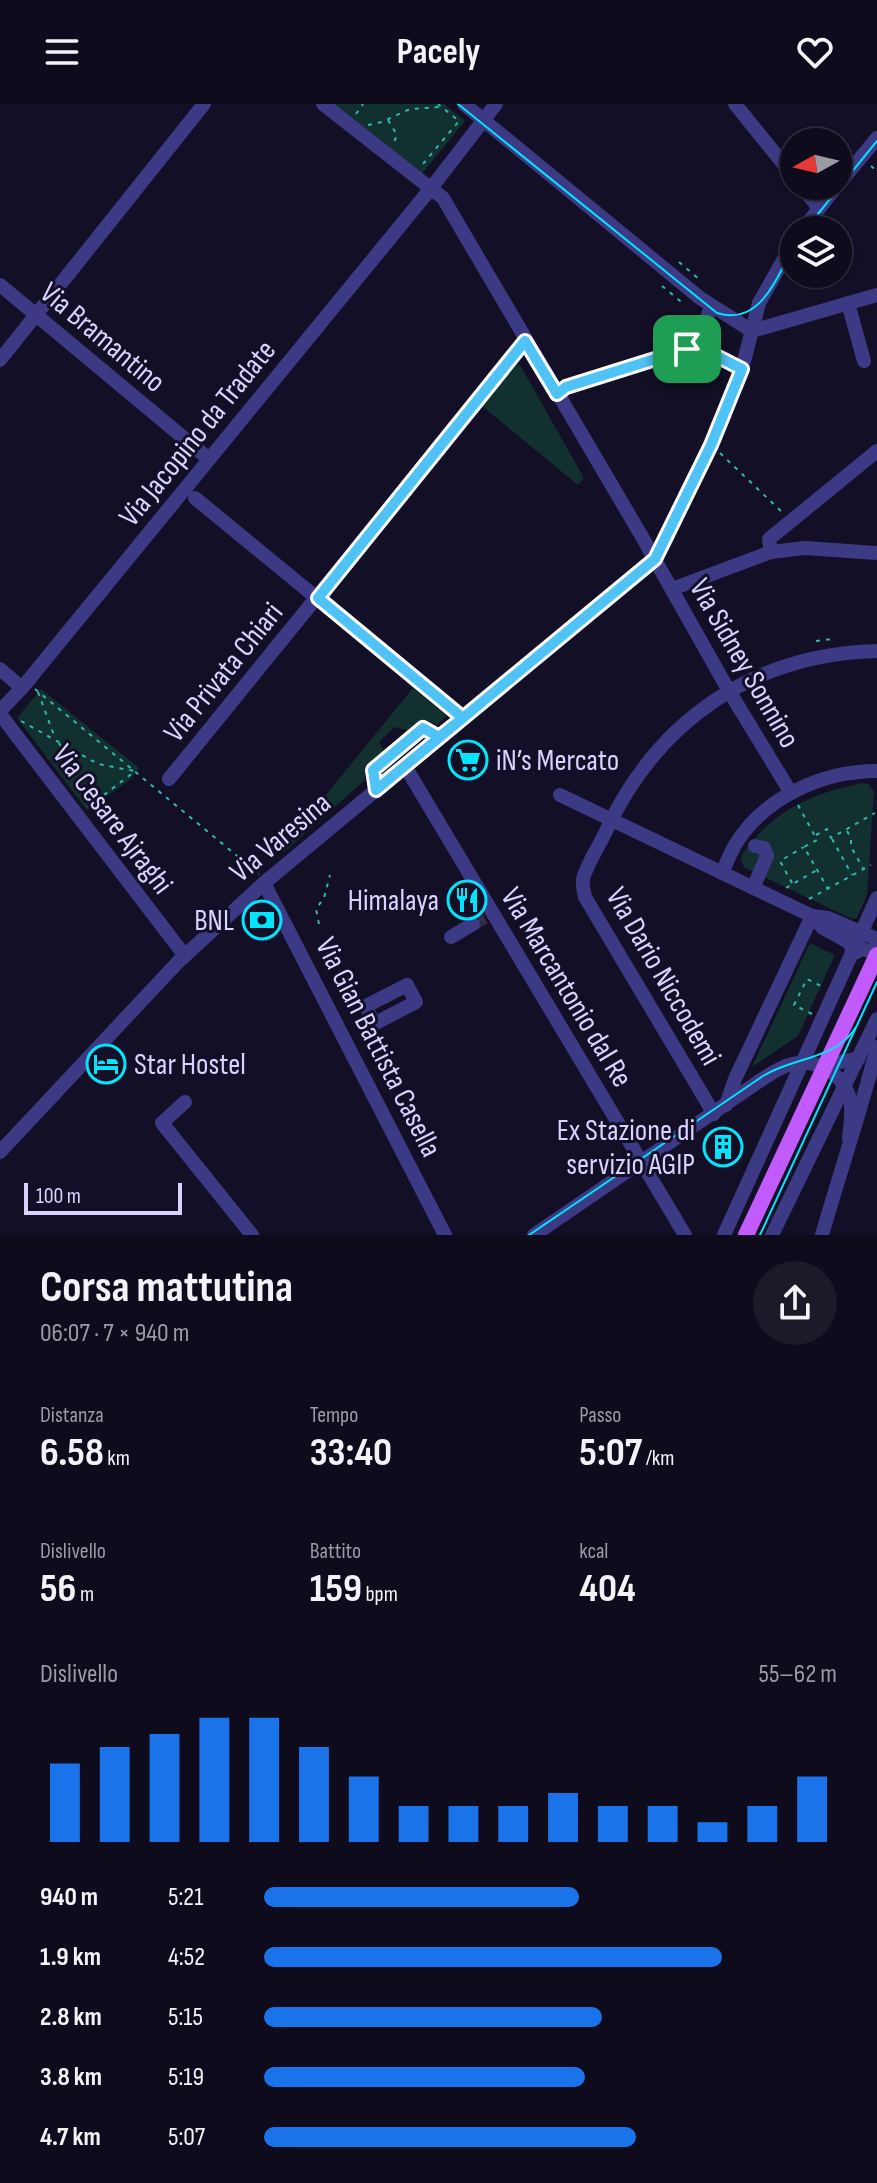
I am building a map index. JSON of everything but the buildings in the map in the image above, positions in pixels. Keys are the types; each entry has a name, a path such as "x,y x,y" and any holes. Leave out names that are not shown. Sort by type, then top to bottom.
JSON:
{"main road":[{"path":"746,1235 877,954"}],"street":[{"path":"0,360 204,104"},
{"path":"323,104 414,178 432,187"},
{"path":"464,104 711,306 752,331 877,295"},
{"name":"Via Jacopino da Tradate","path":"0,712 31,689 209,459 432,187 496,104"},
{"path":"735,104 780,160"},
{"path":"852,169 877,138"},
{"name":"Via Sidney Sonnino","path":"432,187 443,198 794,798"},
{"path":"812,200 819,208"},
{"path":"813,216 826,200"},
{"path":"655,559 711,445 742,369 759,303 780,266"},
{"name":"Via Bramantino","path":"0,285 209,459"},
{"path":"848,303 864,361"},
{"path":"697,346 711,306"},
{"name":"Via Privata Chiari","path":"169,779 525,341"},
{"path":"557,394 566,387 697,346 742,369"},
{"path":"771,552 769,539 877,451"},
{"name":"Via Privata Chiari","path":"195,498 460,715"},
{"path":"672,589 771,552 805,548 877,553"},
{"name":"Via Varesina","path":"0,1152 262,879 376,790 439,737 460,715 655,559"},
{"name":"Via Dario Niccodemi","path":"720,1110 585,897 583,880 637,777 681,727 729,691 772,669 807,659 877,651"},
{"path":"0,669 31,689"},
{"name":"Via Cesare Ajraghi","path":"0,712 185,956"},
{"path":"376,790 373,770 423,728 439,737"},
{"name":"Via Marcantonio dal Re","path":"405,766 483,918 685,1235"},
{"path":"722,873 735,845 753,821 828,776 877,771"},
{"path":"560,795 812,916 828,918 877,939"},
{"path":"753,888 767,856 764,848 755,846"},
{"name":"Via Gian Battista Casella","path":"262,879 445,1235"},
{"path":"724,1235 877,898"},
{"path":"720,1110 812,916"},
{"path":"812,916 818,924 850,943 853,954"},
{"path":"451,937 483,918"},
{"path":"853,954 862,949 877,954"},
{"path":"772,1235 877,1019"},
{"path":"822,1235 877,1047"},
{"path":"534,1235 778,1069 803,1063 823,1066 859,1058"},
{"path":"823,1066 835,1074 844,1087 851,1108 849,1138"},
{"path":"758,1082 780,1088 787,1101"},
{"path":"185,1102 162,1123 252,1235"}],"path":[{"path":"355,114 363,104"},
{"path":"367,125 388,120 410,109 440,105 459,121 419,168"},
{"path":"388,120 397,135 392,148"},
{"path":"679,262 700,280"},
{"path":"662,286 684,304"},
{"path":"716,449 792,521"},
{"path":"816,641 831,639"},
{"path":"31,689 55,738 81,779 86,809 135,771"},
{"path":"31,689 135,771 262,879"},
{"path":"17,718 55,738"},
{"path":"59,743 98,764 135,771"},
{"path":"792,883 780,861 817,840 794,798"},
{"path":"831,838 875,813"},
{"path":"815,836 827,829 852,875"},
{"path":"846,829 851,838 851,847 863,869"},
{"path":"804,847 828,889"},
{"path":"808,900 871,865"},
{"path":"785,889 817,870"},
{"path":"319,924 316,909 324,898 330,875"},
{"path":"813,1014 794,1005 807,979 825,988"}],"green space":[{"path":"332,104 444,104 465,121 420,176"},
{"path":"514,365 520,365 584,478 578,485 482,406"},
{"path":"413,688 447,716 437,725 423,719 410,731 394,727 379,742 385,752 365,773 365,780 284,852 281,850"},
{"path":"41,689 139,768 131,779 89,809 17,718"},
{"path":"863,783 874,791 867,895 857,918 852,919 745,868 741,861 742,854 775,819 816,796"},
{"path":"810,943 835,955 798,1036 752,1067"}],"tunnel":[{"path":"473,924 484,917"}],"tram line":[{"path":"458,104 717,313 745,313 756,306 780,273"},
{"path":"816,216 877,141"},
{"path":"760,1235 877,982"},
{"path":"529,1235 763,1076 826,1052 847,1038 856,1027"}],"place":[{"name":"iN’s Mercato","path":"468,760"},
{"name":"Himalaya","path":"467,900"},
{"name":"BNL","path":"262,920"},
{"name":"Star Hostel","path":"106,1064"},
{"name":"Ex Stazione di servizio AGIP","path":"723,1147"}],"route":[{"path":"687,349 566,387 557,394 525,341 318,598 458,712 463,718 439,737 423,728 373,770 376,790 394,775 655,559 721,424 742,369 697,346 687,349"}]}
